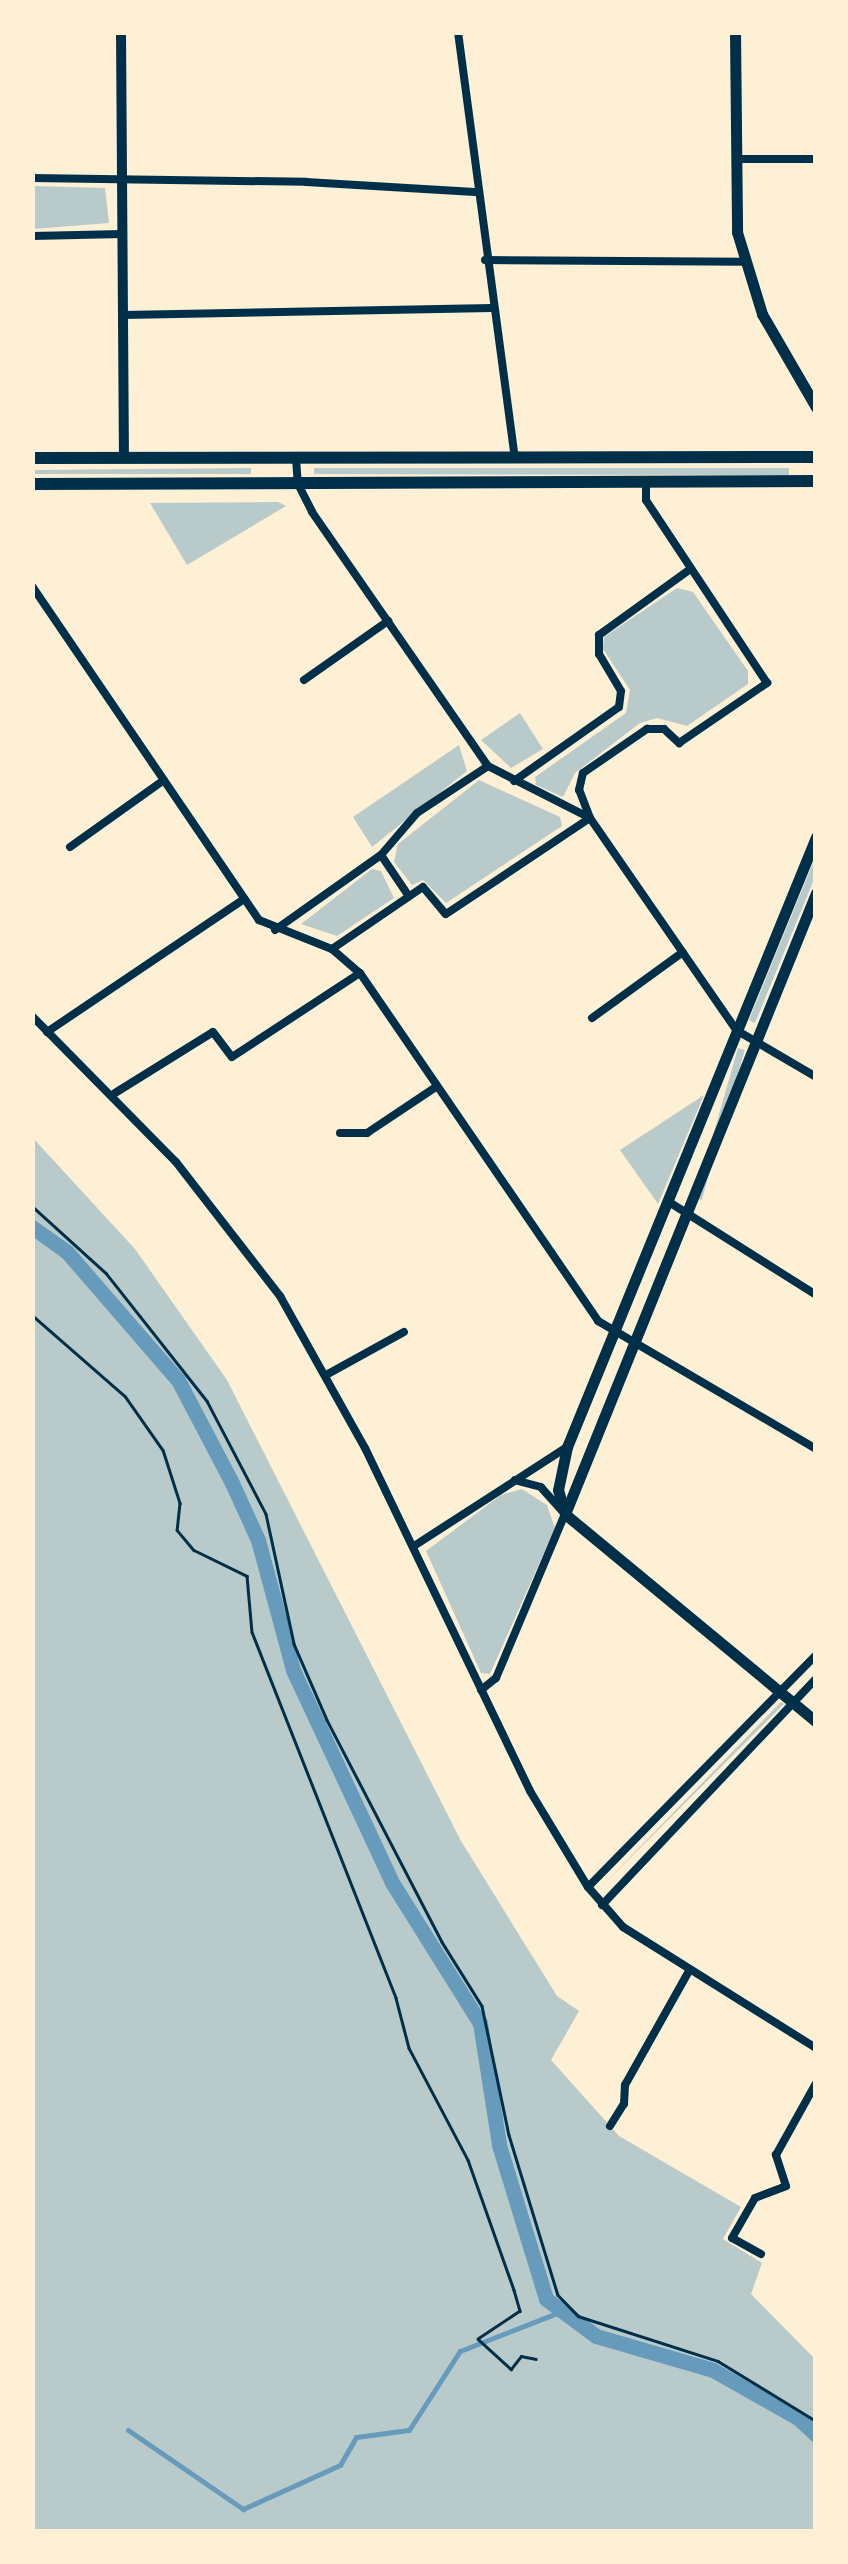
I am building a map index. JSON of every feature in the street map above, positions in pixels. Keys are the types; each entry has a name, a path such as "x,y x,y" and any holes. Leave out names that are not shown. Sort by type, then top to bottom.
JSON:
{"main road":[{"path":"735,32 736,159 744,262 762,314 816,407"},
{"path":"32,458 816,457"},
{"path":"32,484 816,482"},
{"path":"816,838 615,1336 566,1447 558,1490 565,1514 816,1722"},
{"path":"565,1514 816,893"}],"street":[{"path":"121,32 124,456"},
{"path":"458,32 475,192 515,458"},
{"path":"736,159 816,158"},
{"path":"32,178 122,177 475,192"},
{"path":"32,236 123,234"},
{"path":"485,260 744,262"},
{"path":"124,315 492,308"},
{"path":"296,458 298,484 488,766 590,818"},
{"path":"646,483 646,500 767,683 679,743 664,729 647,729 583,773 578,790 590,818 736,1030 816,1077"},
{"path":"514,781 614,712 621,691 599,654 599,635 689,570"},
{"path":"32,586 244,899 275,930 332,949 360,973 598,1322 615,1336 816,1449"},
{"path":"304,680 388,620"},
{"path":"275,930 382,855 418,813 488,766"},
{"path":"70,847 164,780"},
{"path":"332,949 423,888 446,914 590,818"},
{"path":"382,855 408,895"},
{"path":"47,1032 244,899"},
{"path":"592,1018 683,952"},
{"path":"115,1093 214,1032 232,1057 360,973"},
{"path":"32,1016 115,1093 212,1203 280,1296 326,1374 414,1546 530,1790 588,1887 602,1905 690,1971 816,2048"},
{"path":"340,1133 367,1133 436,1087"},
{"path":"668,1202 816,1294"},
{"path":"326,1374 404,1332"},
{"path":"414,1546 566,1447"},
{"path":"482,1690 496,1678 565,1514 541,1488 515,1480"},
{"path":"588,1887 816,1655"},
{"path":"602,1905 816,1679"},
{"path":"610,2126 624,2104 624,2085 690,1971"},
{"path":"761,2254 732,2238 755,2198 786,2186 776,2154 816,2082"}],"path":[{"path":"32,1206 106,1273 207,1401 266,1514 294,1644 326,1720 442,1942 482,2006 497,2054 509,2135 558,2295 578,2316 718,2361 816,2421"},
{"path":"32,1315 126,1396 163,1450 180,1502 178,1530 194,1550 246,1576 252,1632 396,1998 408,2048 468,2160 514,2290 520,2311 478,2339 511,2369 522,2356 536,2359"}],"shaded area":[{"path":"33,186 105,188 109,223 33,229"},
{"path":"251,468 251,474 32,474 33,470"},
{"path":"314,468 789,468 789,475 314,474"},
{"path":"278,502 286,506 187,565 150,503"},
{"path":"677,588 693,592 748,671 748,684 687,726 657,718 640,723 575,773 563,797 536,785 535,777 626,713 630,690 603,649 604,637"},
{"path":"520,713 543,749 511,768 481,740"},
{"path":"459,745 467,771 372,847 353,817"},
{"path":"479,780 560,817 562,826 446,903 423,880 412,885 394,862 398,844"},
{"path":"815,858 815,877 755,1023 749,1020"},
{"path":"372,869 381,871 394,898 337,936 301,924"},
{"path":"738,1048 745,1050 702,1200 695,1198"},
{"path":"704,1095 658,1204 620,1150"},
{"path":"32,1137 135,1249 227,1380 461,1841 557,1996 579,2011 551,2060 619,2136 741,2207 723,2239 762,2263 751,2294 815,2359 815,2531 33,2531"},
{"path":"522,1489 547,1505 555,1528 490,1674 481,1673 426,1551 501,1495"},
{"path":"781,1702 784,1704 598,1890"}],"waterway":[{"path":"32,1227 67,1252 178,1380 232,1483 258,1540 293,1670 393,1884 480,2023 499,2145 546,2299 596,2336 713,2370 798,2418 816,2435"},
{"path":"128,2430 243,2509 340,2465 356,2437 409,2430 460,2351 557,2313"}]}
